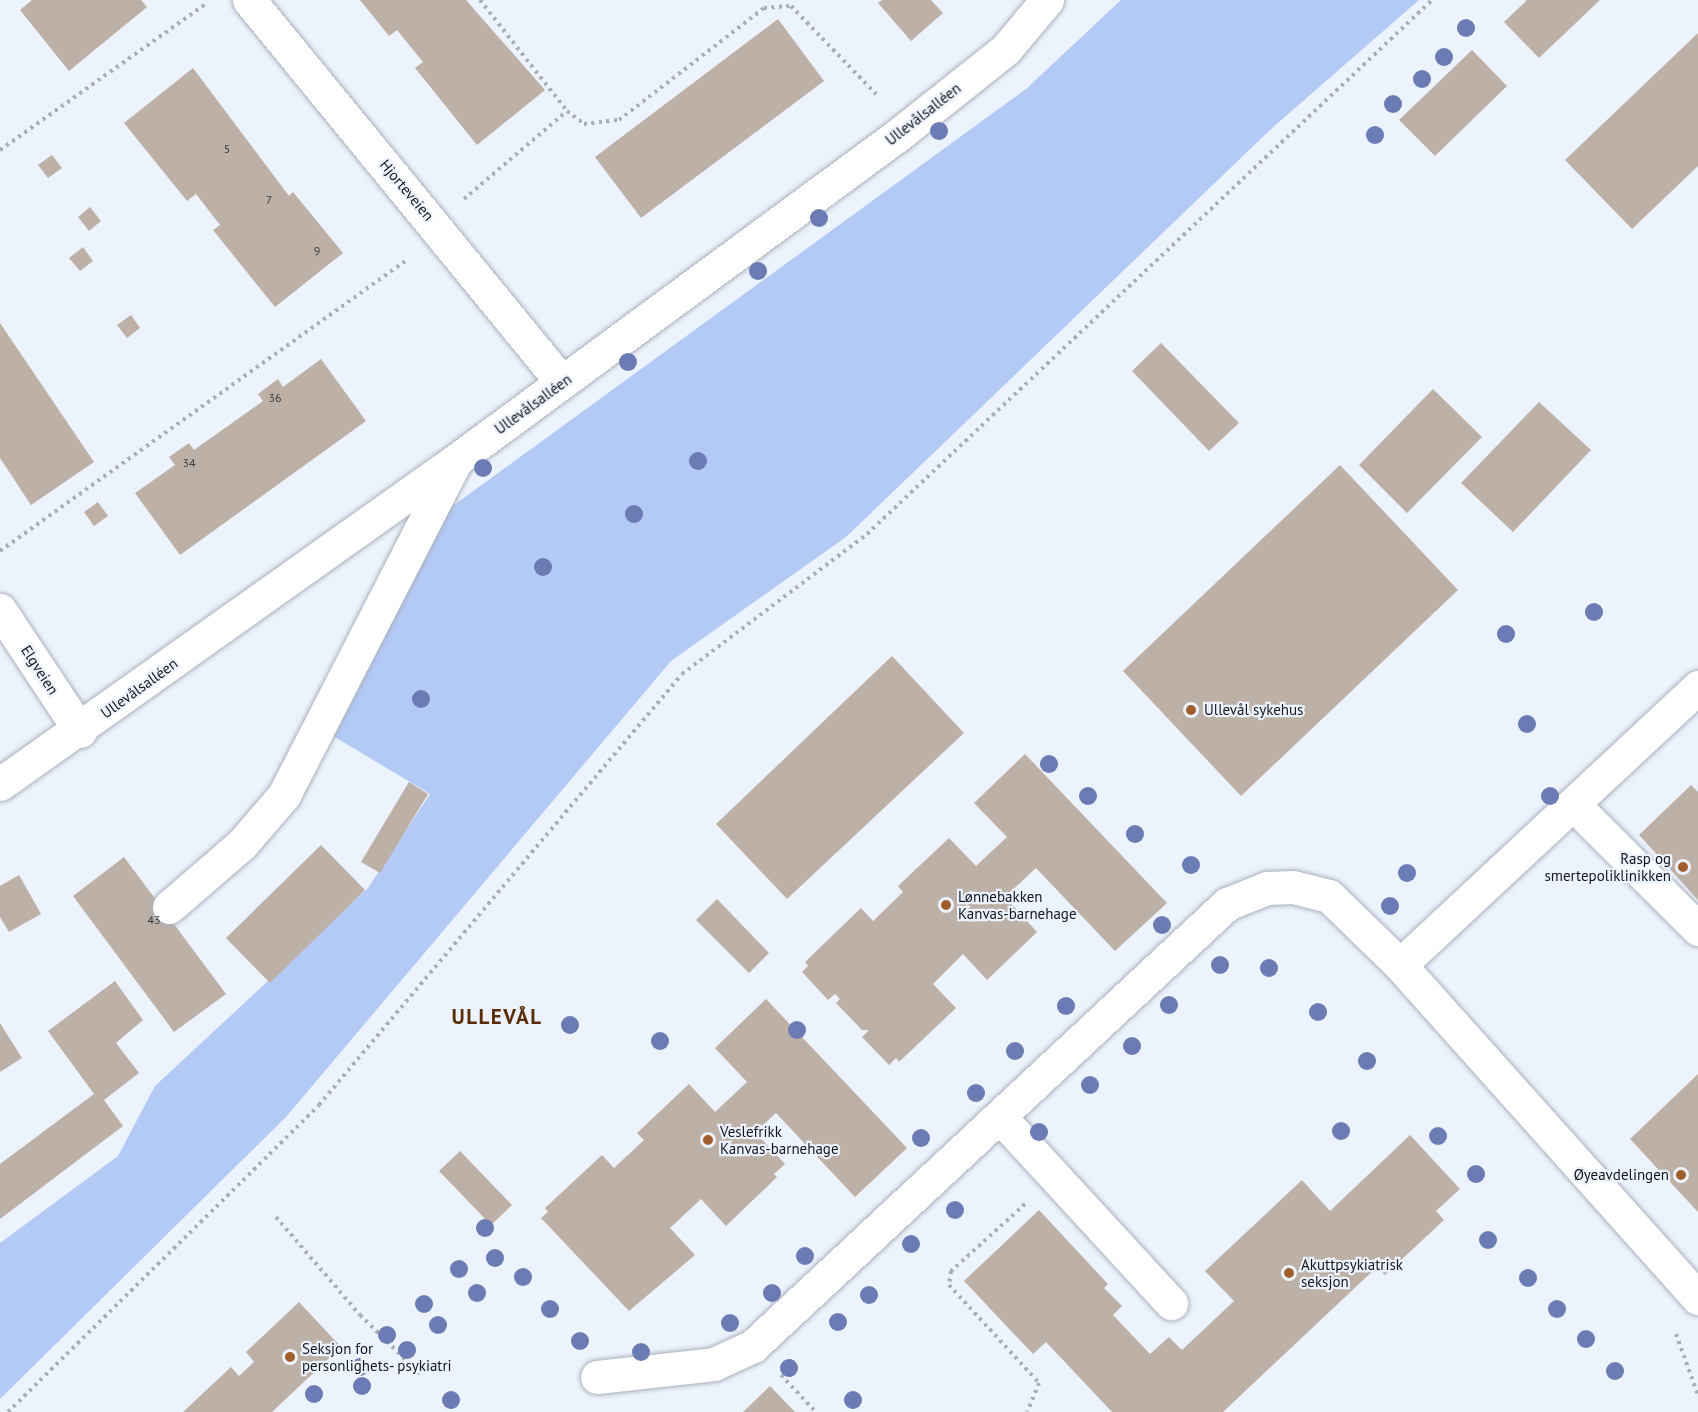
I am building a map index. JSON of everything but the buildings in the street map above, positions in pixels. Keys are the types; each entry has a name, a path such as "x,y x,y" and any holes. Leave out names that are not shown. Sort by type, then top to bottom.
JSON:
{"street":[{"name":"Hjorteveien","path":"249,0 562,382"},
{"name":"Ullevålsalléen","path":"0,784 80,731 455,461 898,135 1006,48 1047,0"},
{"path":"170,907 242,844 284,795 312,750 455,461"},
{"name":"Elgveien","path":"0,610 80,731"},
{"path":"1400,965 1698,687"},
{"path":"1573,804 1698,929"},
{"path":"597,1377 714,1364 753,1346 1227,904 1267,888 1293,887 1329,896 1400,965 1698,1298"},
{"path":"1000,1116 1171,1303"}],"path":[{"path":"0,150 211,0"},
{"path":"480,0 567,111"},
{"path":"8,1412 320,1105 682,674 867,534 1432,0"},
{"path":"1027,1412 1039,1383 949,1285 951,1271 1055,1177"},
{"path":"276,1217 360,1316 420,1374"},
{"path":"1671,1322 1698,1395"},
{"path":"753,1346 816,1412"}],"shaded area":[{"path":"1121,0 1419,0 1271,129 846,537 671,661 286,1117 0,1399 0,1243 118,1156 155,1086 368,888 430,794 328,733 450,508 1026,89"}],"place":[{"name":"Ullevål sykehus","path":"1191,710"},
{"name":"Rasp og smertepoliklinikken","path":"1683,867"},
{"name":"Lønnebakken Kanvas-barnehage","path":"946,905"},
{"name":"Veslefrikk Kanvas-barnehage","path":"708,1140"},
{"name":"Øyeavdelingen","path":"1681,1175"},
{"name":"Akuttpsykiatrisk seksjon","path":"1289,1273"},
{"name":"Seksjon for personlighets- psykiatri","path":"290,1357"}],"district":[{"name":"ULLEVÅL","path":"497,1017"}]}
